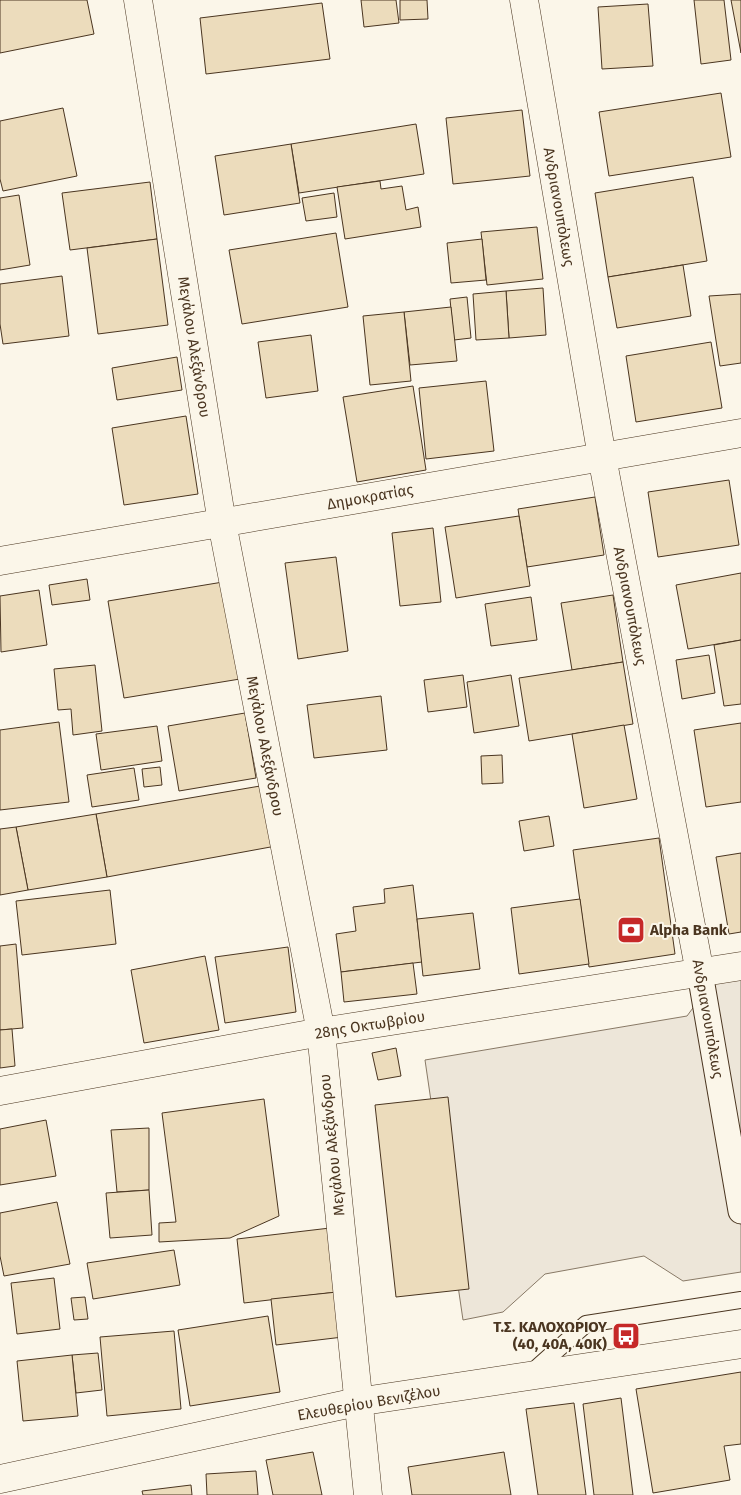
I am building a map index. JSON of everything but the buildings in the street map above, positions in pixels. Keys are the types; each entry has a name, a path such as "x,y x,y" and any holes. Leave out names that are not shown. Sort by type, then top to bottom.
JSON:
{"street":[{"name":"Μεγάλου Αλεξάνδρου","path":"138,0 222,523 321,1032 357,1402 368,1495"},
{"name":"Ανδριανουπόλεως","path":"524,0 602,457 700,972 741,1211"},
{"name":"Δημοκρατίας","path":"0,561 741,433"},
{"name":"28ης Οκτωβρίου","path":"0,1091 321,1032 741,966"},
{"name":"Ελευθερίου Βενιζέλου","path":"0,1479 357,1402 741,1344"}],"lane":[{"path":"526,1377 586,1324 741,1300"}],"shaded area":[{"path":"741,973 741,1272 683,1281 644,1256 545,1274 503,1312 463,1320 425,1060 687,1016 715,978"}],"place":[{"name":"Alpha Bank","path":"631,930"},
{"name":"Τ.Σ. ΚΑΛΟΧΩΡΙΟΥ (40, 40Α, 40Κ)","path":"626,1336"}]}
